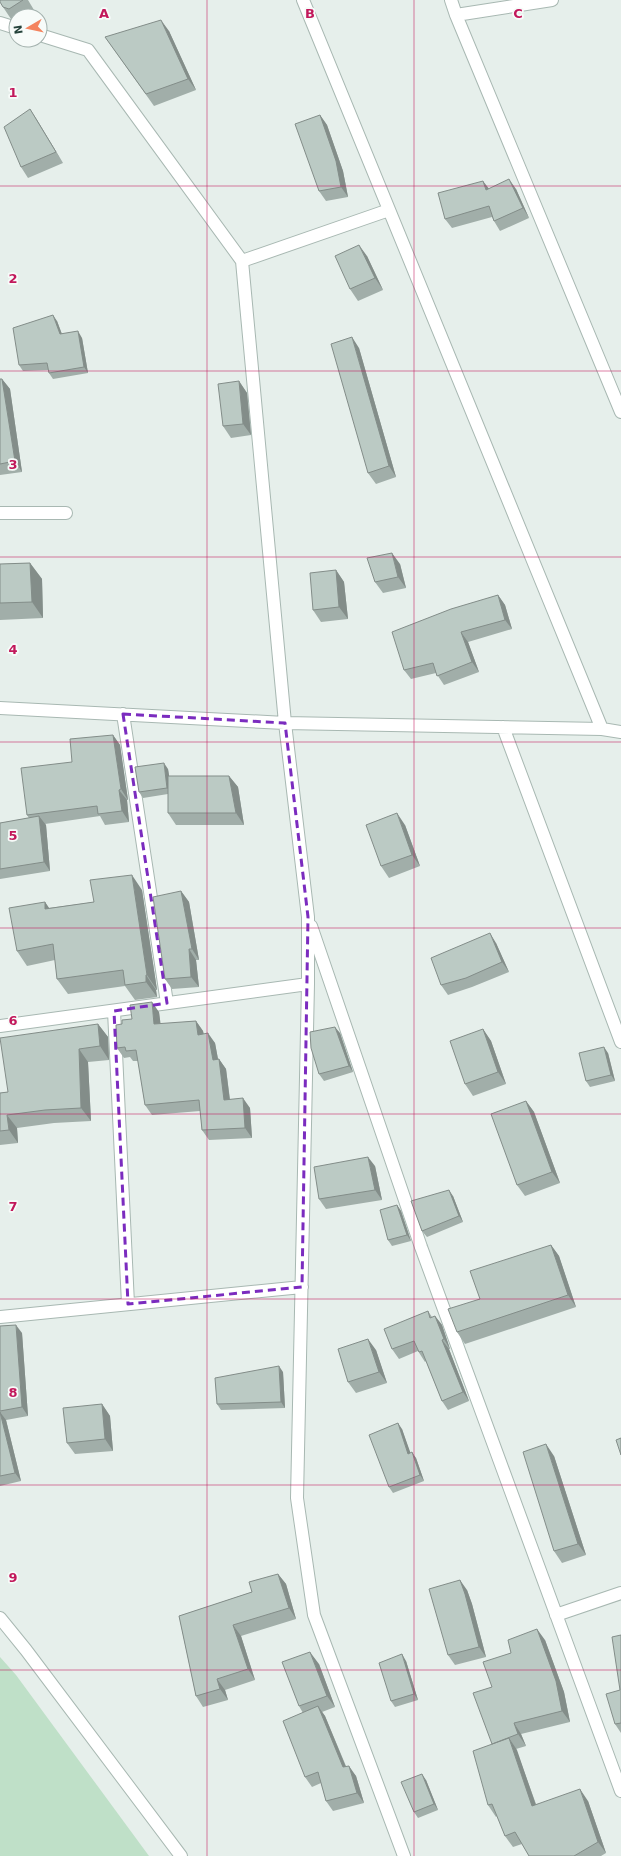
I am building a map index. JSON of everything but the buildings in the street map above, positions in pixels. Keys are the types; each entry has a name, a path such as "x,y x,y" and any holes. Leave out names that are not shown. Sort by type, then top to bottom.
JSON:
{"street":[{"path":"302,0 602,729"},
{"path":"451,0 621,412"},
{"path":"456,15 552,0"},
{"path":"48,38 88,50 242,261 285,723 308,917 308,984 297,1498 314,1615 404,1856"},
{"path":"242,261 389,210"},
{"path":"0,513 66,513"},
{"path":"0,708 285,723 602,729 621,732"},
{"path":"123,714 167,1003"},
{"path":"503,727 621,1042"},
{"path":"308,917 421,1247 621,1791"},
{"path":"0,1026 308,984"},
{"path":"114,1011 128,1304"},
{"path":"0,1317 302,1287"},
{"path":"556,1615 621,1593"},
{"path":"0,1618 26,1650 181,1856"}],"highlighted area":[{"path":"123,714 285,723 308,917 302,1287 128,1304 114,1011 167,1003"}],"green space":[{"path":"0,1657 16,1675 149,1856 0,1856"}]}
